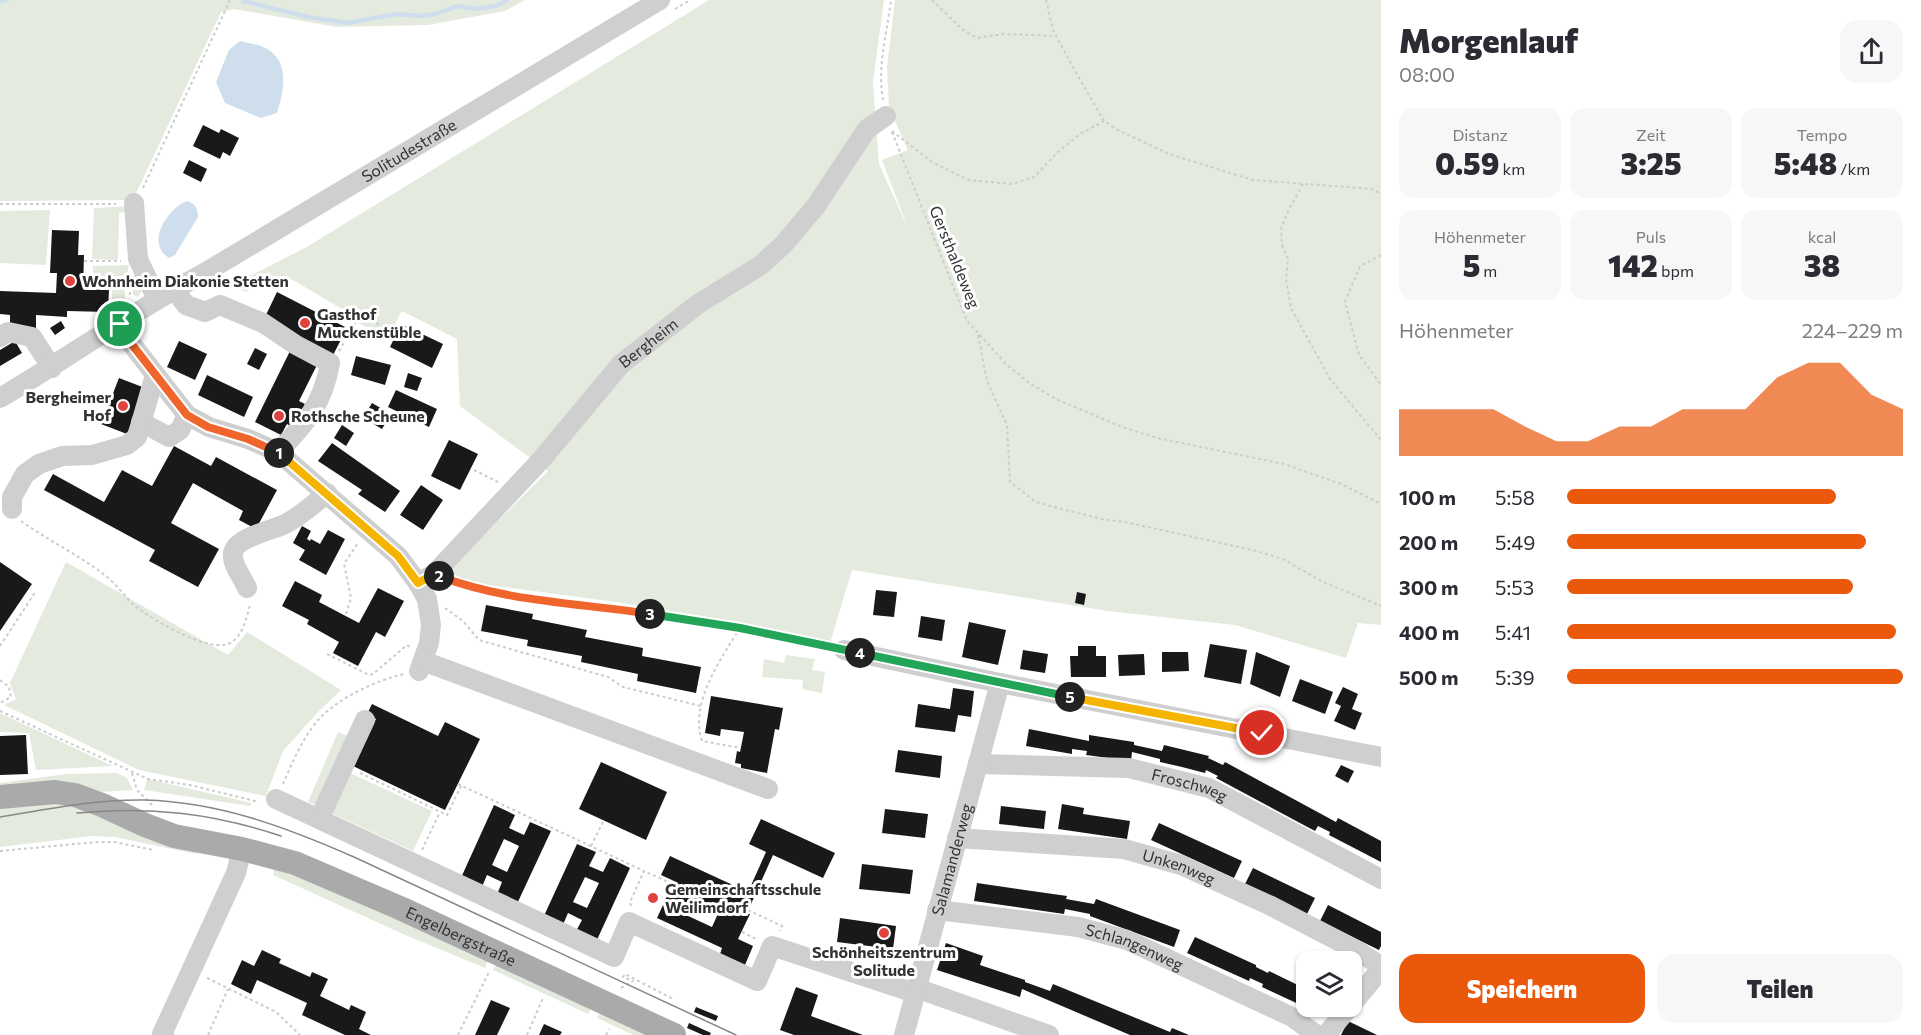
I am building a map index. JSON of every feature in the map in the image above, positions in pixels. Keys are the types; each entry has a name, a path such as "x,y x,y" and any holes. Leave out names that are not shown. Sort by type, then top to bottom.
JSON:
{"main road":[{"name":"Engelbergstraße","path":"0,798 55,792 75,795 174,836 242,849 295,863 497,952 674,1035"}],"street":[{"name":"Solitudestraße","path":"0,398 52,368 157,299 206,272 660,0"},
{"name":"Bergheim","path":"426,585 541,460 621,364 698,304 761,265 783,245 816,206 867,129 889,123"},
{"path":"134,203 138,259 157,299"},
{"path":"174,289 186,305 205,312 220,305 263,323 296,345 330,363 327,384 306,423 278,452"},
{"path":"120,324 128,340 187,415 208,427 248,439 278,452 367,528 426,585 431,626 429,643 422,663 768,789"},
{"path":"0,337 8,332 32,337 52,368"},
{"path":"12,509 12,497 25,474 39,464 62,456 92,455 127,445 136,437 155,375"},
{"path":"141,422 169,436 180,430 187,415"},
{"path":"247,588 234,562 233,553 237,546 249,538 285,524 306,511 327,493"},
{"path":"844,650 1000,683 1381,757"},
{"name":"Salamanderweg","path":"904,1035 1000,683"},
{"path":"319,819 365,720"},
{"name":"Froschweg","path":"978,764 1128,768 1209,788 1381,879"},
{"path":"274,802 319,819 614,957 629,922 757,981 772,946 915,990 1049,1035"},
{"name":"Unkenweg","path":"957,838 1124,849 1181,865 1269,905 1356,950 1381,968"},
{"path":"164,1035 162,1034 236,873 242,849"},
{"name":"Schlangenweg","path":"938,910 1078,927 1127,940 1292,1017 1317,1035"},
{"path":"1362,991 1381,968"},
{"path":"1326,1035 1341,1017"}],"path":[{"path":"0,204 134,203 230,0"},
{"name":"Gersthaldeweg","path":"891,0 882,60 881,90 889,123 967,321 1006,364 1056,399 1093,416 1157,438 1284,464 1341,484 1381,504"},
{"path":"932,0 963,30 977,39 1004,34 1056,36"},
{"path":"1046,0 1045,4 1056,36 1104,121 1118,130 1169,154 1253,180 1372,189 1381,194"},
{"path":"889,123 932,162 968,180 1012,184 1034,177 1080,134 1104,121"},
{"path":"1303,184 1281,229 1282,245 1288,259 1286,280 1291,308 1330,379 1381,440"},
{"path":"1381,255 1360,266 1345,302 1359,355 1381,385"},
{"path":"84,261 126,262"},
{"path":"329,369 360,315 394,332"},
{"path":"978,335 987,381 1007,425 1010,482 1036,502 1102,519 1257,551 1284,560 1323,582 1381,606"},
{"path":"474,470 513,489"},
{"path":"12,509 18,519 38,533 74,552 109,578 146,614 176,632 201,642 220,645 232,642 245,624 250,606 247,588"},
{"path":"346,614 351,598 344,564 367,528"},
{"path":"426,585 597,605 740,628 844,650"},
{"path":"426,585 464,621 479,640 608,677 622,687 701,706"},
{"path":"0,646 36,591"},
{"path":"740,628 714,670 701,706 699,733 702,741 741,748"},
{"path":"0,711 148,779 274,802 297,751 322,717 362,690 422,663 407,645 369,675 327,654"},
{"path":"0,680 9,687 11,697 0,703"},
{"path":"344,766 447,815 459,785 672,884"},
{"path":"416,864 440,812"},
{"path":"591,846 604,820"},
{"path":"0,851 97,842 115,842 156,850"},
{"path":"629,922 634,912 630,902 644,871"},
{"path":"748,910 781,928"},
{"path":"458,1035 497,952"},
{"path":"211,968 206,979 276,1012 300,1035"},
{"path":"616,991 633,981 623,977 625,974 673,999"},
{"path":"208,1035 228,989"},
{"path":"527,1035 543,998"},
{"path":"606,1035 609,1029"}],"shaded area":[{"path":"0,0 525,0 505,11 428,25 337,27 234,9 221,12 133,200 0,201"},
{"path":"709,0 884,0 873,82 879,164 908,228 882,160 908,150 889,108 887,67 895,0 1381,0 1381,625 1358,623 1346,658 1235,625 1108,611 852,570 830,643 623,603 475,583 447,572 548,471 460,406 457,339 402,311 387,337 352,320 354,316 291,279 288,285 267,275 246,292 232,285 305,248"},
{"path":"132,206 132,211 119,213 118,260 92,259 94,208"},
{"path":"50,210 46,265 0,263 0,211"},
{"path":"129,265 125,283 125,303 112,305 112,280 93,279 93,266"},
{"path":"134,275 137,275 142,290 138,297 133,295"},
{"path":"66,562 228,655 247,632 341,690 283,751 266,796 139,770 4,705 16,699 10,683"},
{"path":"786,655 815,659 812,670 825,672 822,693 802,689 803,680 762,677 764,659 784,663"},
{"path":"0,713 113,766 36,770 29,733 0,732"},
{"path":"338,732 348,736 318,806 308,802"},
{"path":"348,772 432,811 413,851 329,812"},
{"path":"117,773 127,778 133,790 102,792 72,785 0,788 0,783 66,774"},
{"path":"147,779 252,803 250,806 144,790"},
{"path":"59,800 200,850 196,854 115,837 92,836 0,847 0,803"},
{"path":"275,867 489,957 485,968 403,934 273,875"},
{"path":"498,961 593,1005 588,1014 493,970"},
{"path":"602,1010 657,1035 633,1035 597,1018"}],"water":[{"path":"240,41 263,47 278,59 282,67 283,85 277,113 261,118 225,103 216,82 229,50"},
{"path":"187,201 195,207 198,217 175,255 169,258 162,252 159,235 172,211"}],"building":[{"path":"203,125 219,133 221,129 239,138 230,156 223,152 220,159 193,146"},
{"path":"189,160 207,169 201,182 183,173"},
{"name":"Wohnheim Diakonie Stetten","path":"52,230 79,231 78,255 84,255 83,289 109,290 108,312 67,311 67,317 36,315 36,328 10,327 10,315 0,314 0,291 56,293 57,273 50,273"},
{"name":"Gasthof Muckenstüble","path":"277,292 347,328 330,361 264,319"},
{"path":"61,321 65,328 55,335 50,328"},
{"path":"401,324 443,344 432,368 390,347"},
{"path":"15,341 22,353 0,366 0,350"},
{"path":"179,341 207,354 195,380 167,367"},
{"path":"292,347 319,361 299,401 305,404 294,428 287,424 281,435 255,422"},
{"path":"255,348 267,354 259,370 247,364"},
{"path":"356,356 391,365 385,385 351,375"},
{"path":"408,373 422,378 417,391 404,387"},
{"path":"207,375 253,397 244,417 198,395"},
{"name":"Bergheimer Hof","path":"119,378 145,388 127,434 101,424"},
{"path":"396,390 437,409 429,427 388,407"},
{"path":"372,403 391,414 382,429 363,418"},
{"path":"342,425 354,433 346,446 334,438"},
{"path":"449,440 478,454 460,490 431,476"},
{"path":"332,443 400,491 385,512 358,494 362,490 318,461"},
{"path":"174,446 211,466 216,457 277,490 256,529 239,520 243,511 193,483 171,523 219,549 198,587 149,561 155,550 44,490 53,474 104,502 122,470 152,486"},
{"path":"421,485 443,500 423,530 400,515"},
{"path":"302,526 311,531 307,539 310,541 311,539 320,544 328,530 345,539 326,575 299,560 305,550 293,543"},
{"path":"0,562 32,584 0,631"},
{"path":"295,581 322,595 319,602 359,623 378,588 404,601 385,637 376,632 358,666 333,653 339,642 307,624 309,620 282,606"},
{"path":"876,590 897,592 894,617 873,615"},
{"path":"1077,592 1086,594 1084,605 1075,603"},
{"path":"486,605 533,614 532,619 587,630 585,637 643,648 642,656 701,667 696,693 637,681 638,674 581,662 582,656 527,646 528,640 481,631"},
{"path":"921,616 945,620 942,641 918,637"},
{"path":"969,622 1006,630 998,665 962,657"},
{"path":"1210,644 1247,650 1241,684 1204,677"},
{"path":"1078,646 1096,646 1096,656 1106,656 1106,677 1071,677 1070,656 1078,656"},
{"path":"1023,650 1048,654 1045,673 1020,669"},
{"path":"1162,652 1188,652 1189,671 1162,672"},
{"path":"1256,652 1290,666 1280,697 1250,684"},
{"path":"1144,654 1145,675 1119,676 1118,655"},
{"path":"1300,679 1333,692 1325,714 1292,701"},
{"path":"1343,687 1358,694 1352,709 1362,713 1355,730 1334,721 1341,706 1335,703"},
{"path":"953,688 974,691 971,717 958,715 955,732 915,727 918,704 950,709"},
{"path":"711,696 783,708 779,730 775,729 767,773 741,768 741,764 735,763 744,732 721,729 720,736 705,733"},
{"path":"372,704 438,736 445,722 480,739 445,810 353,766 376,719 367,714"},
{"path":"1029,729 1089,741 1089,735 1134,742 1134,745 1162,751 1164,745 1209,756 1208,758 1223,765 1225,762 1336,822 1338,818 1381,841 1381,862 1329,835 1330,832 1318,826 1315,831 1216,778 1218,776 1206,770 1205,773 1160,762 1160,759 1132,752 1131,761 1086,755 1087,751 1072,749 1072,754 1026,746"},
{"path":"26,735 28,774 0,775 0,736"},
{"path":"898,750 942,756 940,778 895,772"},
{"path":"601,762 667,792 646,840 579,809"},
{"path":"1341,765 1354,771 1348,783 1335,776"},
{"path":"1062,804 1084,808 1083,814 1130,821 1127,839 1058,829"},
{"path":"494,805 515,815 509,828 524,835 530,822 551,831 516,906 496,897 502,882 487,875 481,889 460,880","holes":["504,839 519,846 507,872 492,865"]},
{"path":"1001,806 1046,811 1044,829 999,824"},
{"path":"885,809 928,814 925,838 882,833"},
{"path":"761,819 835,853 823,878 773,855 738,939 753,946 745,965 720,954 722,948 657,918 674,881 661,875 670,856 748,892 766,852 749,844","holes":["693,898 720,909 712,927 686,915"]},
{"path":"1159,823 1242,861 1234,878 1151,840"},
{"path":"577,844 596,852 589,866 603,872 610,858 630,868 596,942 575,933 582,920 568,913 562,927 543,918","holes":["585,877 599,883 587,908 573,902"]},
{"path":"862,864 913,870 910,894 859,889"},
{"path":"1253,868 1315,898 1307,914 1245,884"},
{"path":"977,883 1067,896 1066,899 1094,904 1096,899 1180,930 1174,947 1090,916 1090,914 1065,909 1064,914 974,901"},
{"path":"1328,905 1381,932 1379,950 1320,921"},
{"path":"840,918 896,926 893,949 837,942"},
{"path":"1195,937 1296,984 1296,1003 1262,987 1263,984 1250,978 1249,981 1187,953"},
{"path":"946,943 983,956 980,965 1050,991 1053,984 1170,1032 1172,1028 1189,1035 1130,1035 1022,989 1020,997 937,970"},
{"path":"262,950 281,959 279,963 310,977 312,972 328,979 320,996 349,1010 351,1005 366,1012 359,1029 371,1035 345,1035 302,1015 307,1003 257,980 251,994 231,984 242,960 254,966"},
{"path":"796,987 818,995 811,1016 863,1035 794,1035 780,1030"},
{"path":"491,1000 510,1008 497,1035 475,1035"},
{"path":"696,1007 718,1016 716,1021 694,1012"},
{"path":"1348,1021 1377,1035 1341,1035"},
{"path":"689,1023 711,1033 710,1035 703,1035 687,1028"},
{"path":"544,1024 562,1032 560,1035 539,1035"}],"waterway":[{"path":"0,1 6,0"},
{"path":"243,1 308,17 348,23 397,14 419,16 436,14 457,6 476,9 496,6 507,0"}],"tram line":[{"path":"0,817 90,803 145,800 199,806 252,818 278,826 354,857 736,1035"},
{"path":"77,813 130,810 180,813 230,822 281,836"}],"place":[{"name":"Wohnheim Diakonie Stetten","path":"70,281"},
{"name":"Gasthof Muckenstüble","path":"305,323"},
{"name":"Bergheimer Hof","path":"123,406"},
{"name":"Rothsche Scheune","path":"279,416"},
{"name":"Gemeinschaftsschule Weilimdorf","path":"653,898"},
{"name":"Schönheitszentrum Solitude","path":"884,933"}],"route":[{"path":"120,324 130,342 187,415 208,427 248,439 278,452 398,556 418,583 434,574 479,590 500,594 597,605 740,628 1000,683 1262,733"}]}
